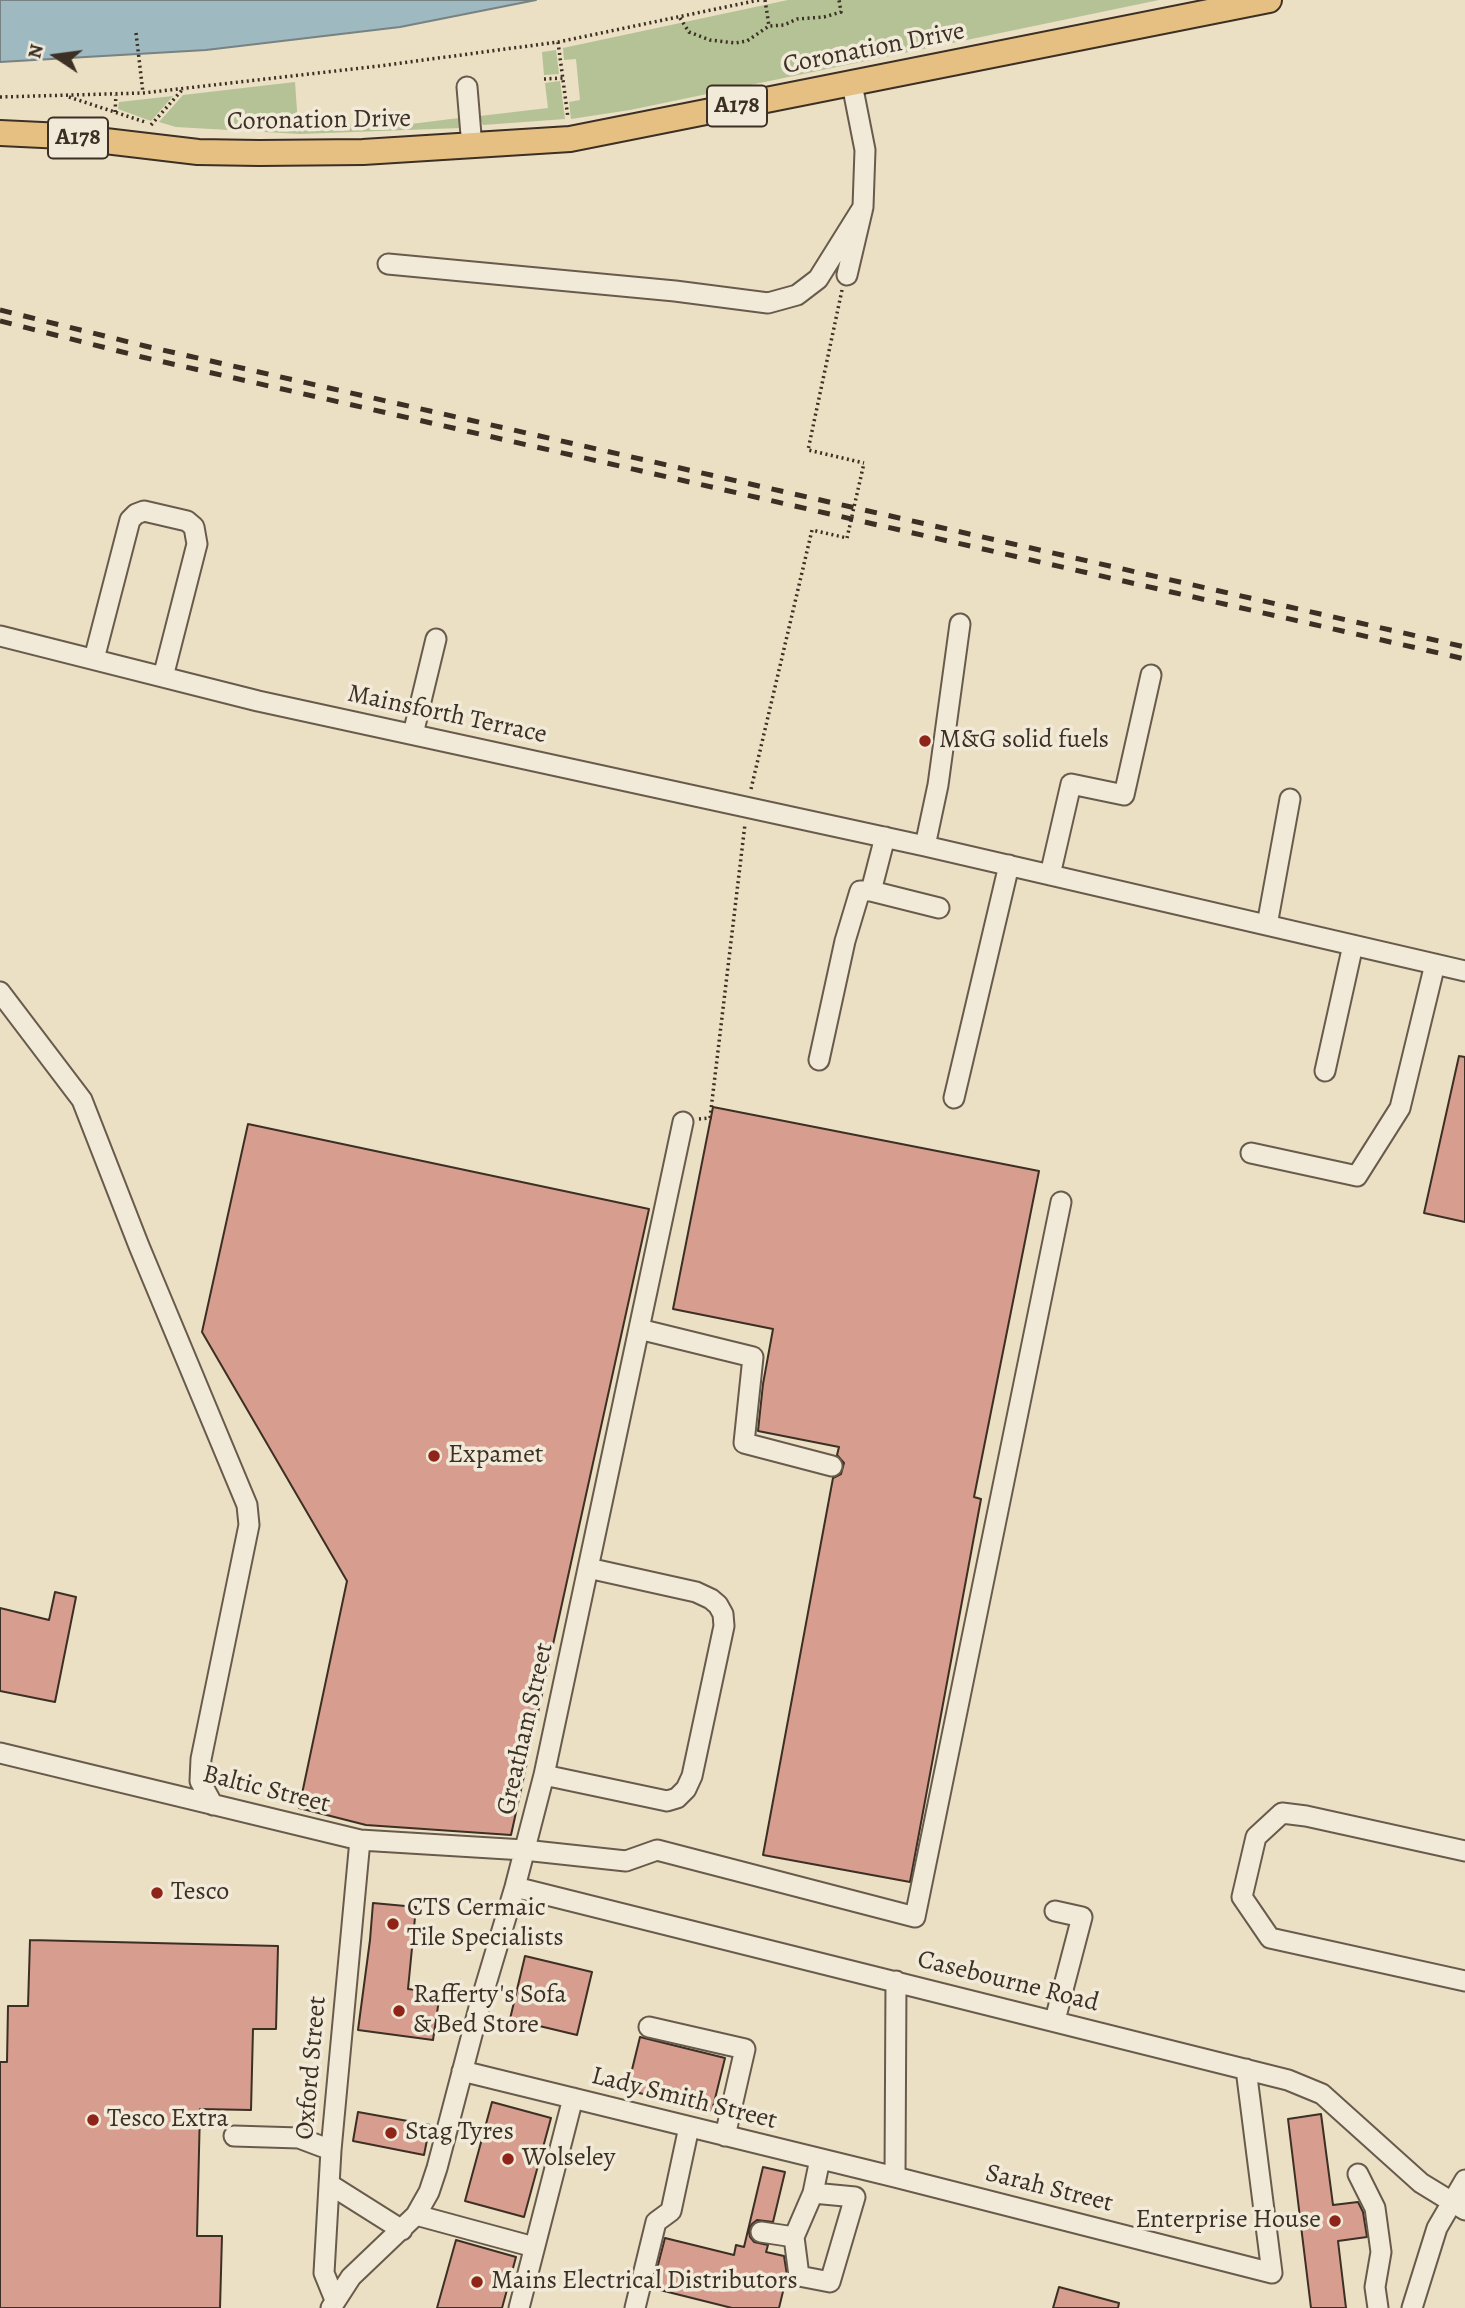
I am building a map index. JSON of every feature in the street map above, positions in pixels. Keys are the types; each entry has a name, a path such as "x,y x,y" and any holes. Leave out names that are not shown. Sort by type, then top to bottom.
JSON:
{"main road":[{"name":"Coronation Drive","path":"2,141 64,153 150,133 198,152 259,153 363,152 570,139 1269,0"}],"street":[{"path":"847,275 863,207 865,150 852,84"},
{"path":"467,87 472,147"},
{"path":"388,264 675,291 768,303 797,295 818,279 863,207"},
{"path":"94,659 130,520 144,511 187,521 194,527 197,544 163,677"},
{"path":"925,846 938,785 960,624"},
{"name":"Mainsforth Terrace","path":"0,636 258,701 885,837 1465,971"},
{"path":"413,734 436,639"},
{"path":"1050,875 1071,785 1124,795 1151,675"},
{"path":"1267,925 1290,799"},
{"path":"871,891 885,837"},
{"path":"954,1098 1009,865"},
{"path":"818,1060 845,941 860,891 871,891 939,908"},
{"path":"1325,1071 1353,945"},
{"path":"1251,1153 1357,1176 1400,1108 1435,964"},
{"path":"0,992 82,1100 139,1246 247,1505 249,1525 201,1759 200,1781 212,1805"},
{"name":"Greatham Street","path":"333,2304 351,2277 416,2215 429,2192 437,2168 544,1775 684,1122"},
{"name":"Baltic Street","path":"0,1753 360,1840 524,1850 626,1861 657,1850 915,1917 1061,1202"},
{"path":"639,1329 753,1357 744,1443 832,1466"},
{"path":"544,1775 667,1801 677,1798 686,1789 692,1776 724,1626 723,1614 711,1599 696,1592 589,1568"},
{"path":"1465,1851 1282,1813 1256,1837 1242,1897 1270,1938 1465,1981"},
{"name":"Oxford Street","path":"333,2304 324,2273 329,2184 360,1840"},
{"name":"Casebourne Road","path":"515,1887 1289,2080 1322,2094 1421,2183 1458,2206"},
{"path":"1055,1912 1082,1917 1055,2021"},
{"path":"895,2177 896,1981"},
{"path":"649,2026 745,2049 725,2136"},
{"name":"Sarah Street","path":"895,2177 1272,2273 1246,2068"},
{"name":"Lady Smith Street","path":"462,2071 895,2177"},
{"path":"519,2308 573,2098"},
{"path":"635,2308 656,2222 671,2211 689,2127"},
{"path":"234,2136 299,2138 331,2150"},
{"path":"813,2193 855,2197 830,2282 799,2276 794,2237 813,2193 820,2159"},
{"path":"1358,2174 1375,2208 1381,2252 1375,2287 1378,2308"},
{"path":"1412,2308 1437,2228 1458,2206 1465,2180"},
{"path":"329,2184 402,2230"},
{"path":"416,2215 534,2247"},
{"path":"761,2232 794,2237"}],"path":[{"path":"0,97 116,95 182,90 558,42 759,0"},
{"path":"765,0 769,26"},
{"path":"680,18 689,32 710,40 735,43 747,41 769,26 841,12 839,0"},
{"path":"136,33 143,93"},
{"path":"558,42 568,124"},
{"path":"544,79 563,78"},
{"path":"67,96 115,112 150,133 182,90"},
{"path":"115,112 116,95"},
{"path":"684,1122 710,1118 747,808 812,530 847,538 864,464 808,450 843,283 847,275"}],"green space":[{"path":"788,0 1159,0 630,110 571,119 569,102 580,100 576,59 564,60 563,48"},
{"path":"556,50 559,74 544,75 542,52"},
{"path":"560,81 565,119 483,125 480,116 548,108 545,83"},
{"path":"295,82 298,125 411,124 459,118 460,128 300,134 176,127 159,122 183,95"},
{"path":"173,96 151,121 118,109 119,102"}],"water":[{"path":"0,0 536,0 400,27 206,50 0,62"}],"building":[{"path":"1459,1056 1465,1057 1465,1222 1424,1213"},
{"path":"713,1107 1039,1171 974,1497 981,1499 910,1882 763,1855 833,1478 841,1474 844,1463 837,1455 839,1447 758,1431 773,1329 673,1309"},
{"name":"Expamet","path":"248,1124 649,1209 511,1835 366,1825 299,1808 347,1581 202,1332"},
{"path":"55,1592 76,1597 55,1702 0,1691 0,1608 49,1620"},
{"name":"Rafferty's Sofa & Bed Store","path":"373,1903 416,1907 408,1989 440,1993 433,2040 358,2030"},
{"name":"Tesco Extra","path":"30,1940 278,1946 276,2029 253,2029 251,2110 200,2109 197,2236 222,2236 220,2308 0,2308 0,2062 7,2062 8,2006 28,2006"},
{"path":"525,1956 592,1972 577,2035 510,2019"},
{"path":"640,2037 725,2058 712,2111 627,2090"},
{"name":"Wolseley","path":"492,2102 551,2118 524,2217 465,2201"},
{"name":"Stag Tyres","path":"358,2112 430,2125 424,2155 353,2141"},
{"name":"Enterprise House","path":"1321,2114 1333,2205 1358,2202 1363,2212 1367,2237 1338,2241 1346,2308 1311,2308 1288,2119"},
{"path":"763,2167 785,2172 773,2222 757,2220 749,2231 754,2242 768,2245 766,2252 784,2256 787,2275 779,2308 732,2308 652,2288 665,2238 734,2255 736,2245 744,2247"},
{"name":"Mains Electrical Distributors","path":"456,2240 516,2257 502,2308 437,2308"},
{"path":"1059,2287 1119,2303 1118,2308 1053,2308"}],"railway":[{"path":"0,310 145,346 1465,647"},
{"path":"0,321 142,357 1465,659"}],"place":[{"name":"M&G solid fuels","path":"925,741"},
{"name":"Expamet","path":"434,1456"},
{"name":"Tesco","path":"157,1893"},
{"name":"CTS Cermaic Tile Specialists","path":"393,1924"},
{"name":"Rafferty's Sofa & Bed Store","path":"399,2011"},
{"name":"Tesco Extra","path":"93,2120"},
{"name":"Stag Tyres","path":"391,2133"},
{"name":"Wolseley","path":"508,2159"},
{"name":"Enterprise House","path":"1335,2221"},
{"name":"Mains Electrical Distributors","path":"477,2282"}]}
